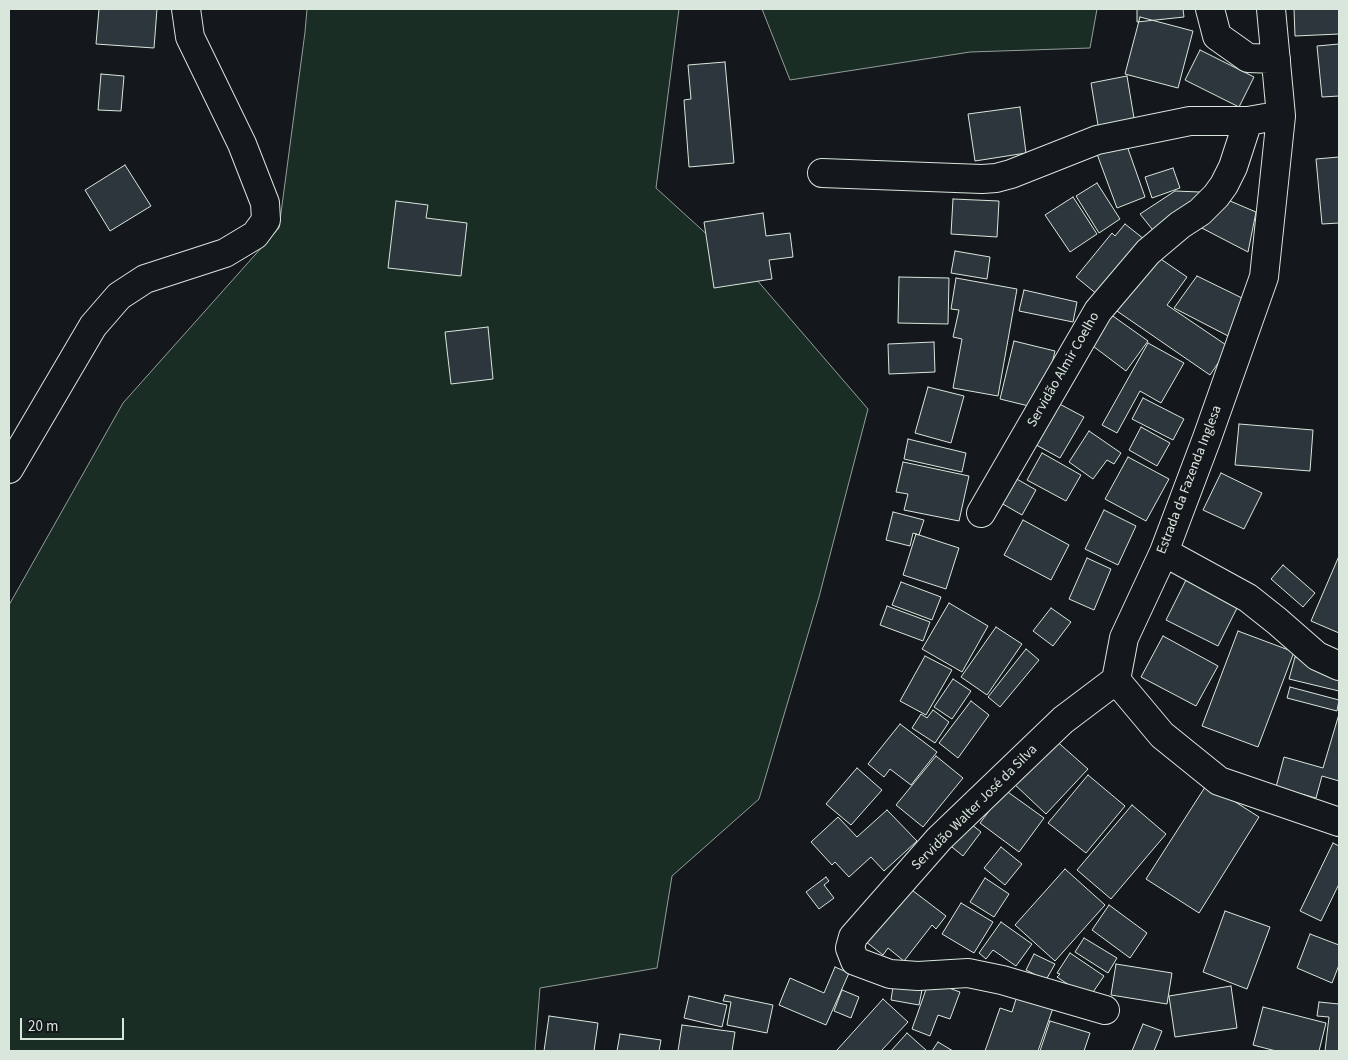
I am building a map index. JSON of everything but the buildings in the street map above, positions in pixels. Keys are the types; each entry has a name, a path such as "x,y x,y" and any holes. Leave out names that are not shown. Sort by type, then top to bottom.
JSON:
{"street":[{"path":"9,469 93,326 119,296 145,279 225,253 255,235 266,220 265,203 242,144 190,37 186,9"},
{"path":"1210,9 1217,36 1248,58 1276,59"},
{"name":"Estrada da Fazenda Inglesa","path":"1116,680 1124,638 1164,552 1264,277 1281,116 1271,9"},
{"path":"822,173 996,178 1011,174 1096,140 1190,121 1248,121 1281,116"},
{"name":"Servidão Almir Coelho","path":"981,513 1098,310 1148,252 1180,225 1200,212 1216,196 1234,167 1248,121"},
{"path":"1164,552 1248,598 1317,656 1339,666"},
{"path":"1116,680 1162,735 1219,781 1339,822"},
{"name":"Servidão Walter José da Silva","path":"1105,1010 1002,980 968,973 918,976 890,974 855,961 850,948 853,938 939,839 1063,720 1116,680"}],"green space":[{"path":"307,9 679,9 656,188 756,279 868,409 819,597 759,799 672,876 657,968 540,988 535,1051 9,1051 9,605 123,403 279,228"},
{"path":"762,9 1097,9 1090,48 970,52 790,80"}]}
